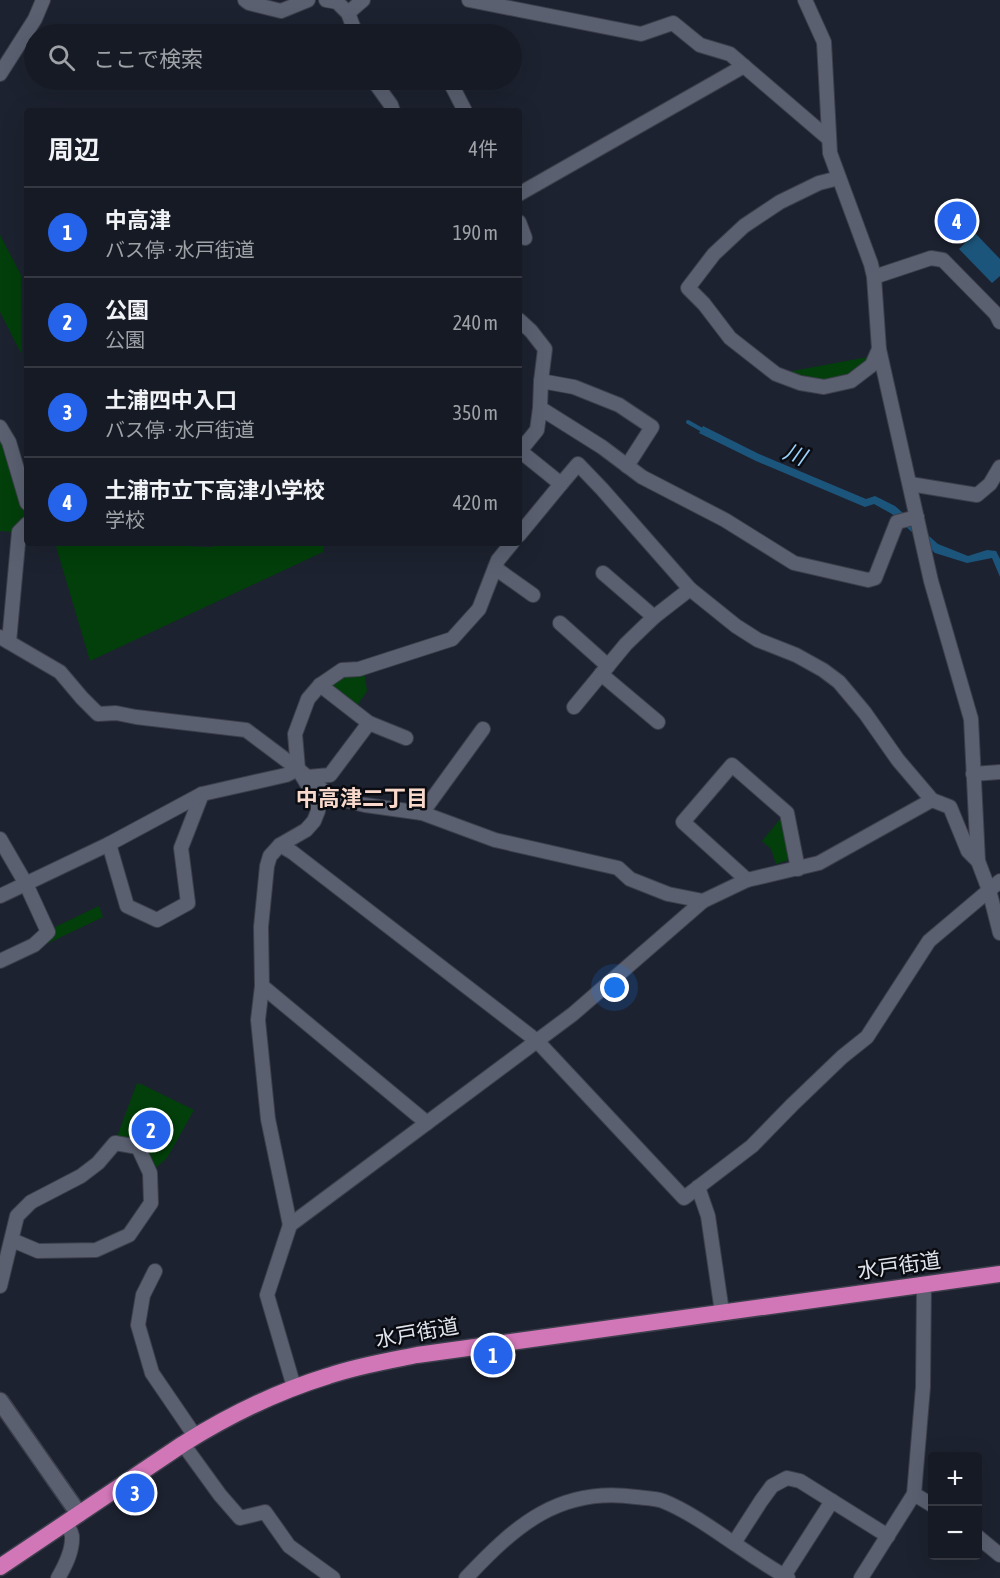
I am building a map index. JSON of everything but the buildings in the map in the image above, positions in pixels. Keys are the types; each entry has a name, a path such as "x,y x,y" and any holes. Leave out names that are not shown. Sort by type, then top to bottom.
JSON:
{"highway":[{"name":"水戸街道","path":"0,1567 189,1440 241,1410 294,1388 358,1367 417,1355 1000,1275"}],"street":[{"path":"32,24 43,0"},
{"path":"245,0 281,11 308,0"},
{"path":"326,0 337,2 348,13 353,24"},
{"path":"348,13 363,0"},
{"path":"469,0 641,34 673,22 700,45 730,54 829,139"},
{"path":"805,0 824,42 830,153 871,264 879,349 931,581 971,719 978,861"},
{"path":"0,74 24,36"},
{"path":"522,192 744,66"},
{"path":"380,90 392,108"},
{"path":"454,90 463,108"},
{"path":"839,178 819,183 780,202 744,226 714,254 688,288 704,304 730,338 776,374 800,383 824,387 851,381 872,365 879,349"},
{"path":"522,230 525,238"},
{"path":"874,278 931,258 943,260 999,316"},
{"path":"522,324 545,349 537,430 522,449"},
{"path":"541,381 574,387 619,405 652,427 627,466"},
{"path":"540,408 602,447 642,477 725,520 794,563 868,580 875,578 897,522 917,517"},
{"path":"0,427 9,442 24,491"},
{"path":"522,453 561,484"},
{"path":"522,531 578,465 616,504 690,589 736,626 758,640 796,655 823,670 838,682 865,713 898,760 932,800 950,807 968,851 978,861 994,886 1000,933"},
{"path":"910,484 977,495 990,484 1000,467"},
{"path":"24,527 19,532 4,639 60,672 98,714 116,714 246,730 331,797 365,805 422,813 495,840 618,868 630,879 668,894 703,901"},
{"path":"294,1388 267,1295 290,1225 268,1119 258,1020 262,986 261,927 267,866 270,856 280,845 306,830 314,821 318,811 316,800 303,773 295,734 308,699 320,685 342,670 359,669 452,639 479,609 498,560 510,546"},
{"path":"495,568 533,595"},
{"path":"603,573 654,617"},
{"path":"574,706 626,644 654,617 690,589"},
{"path":"560,623 658,722"},
{"path":"320,685 369,723 406,738"},
{"path":"0,896 109,844 202,794 303,773 330,775 369,723"},
{"path":"422,813 483,729"},
{"path":"747,880 683,822 732,765 787,813 798,869"},
{"path":"973,774 1000,772"},
{"path":"109,844 127,906 158,920 188,903 181,848 202,794"},
{"path":"290,1225 573,1014 703,901 747,880 819,863 932,800"},
{"path":"0,839 26,884 48,932 34,945 0,961"},
{"path":"280,845 537,1041 684,1198 752,1146 833,1065 867,1037 930,941 994,886"},
{"path":"262,986 427,1123"},
{"path":"0,1286 17,1216 31,1202 81,1176 98,1163 115,1143 138,1147 150,1173 151,1203 129,1235 96,1250 38,1251 12,1240"},
{"path":"698,1186 708,1216 722,1312"},
{"path":"155,1271 143,1296 138,1325 152,1373 220,1495 240,1518 265,1512 290,1546 333,1578"},
{"path":"861,1578 914,1494 923,1387 924,1285"},
{"path":"0,1401 72,1518 71,1545 66,1564 58,1578"},
{"path":"734,1543 772,1486 787,1478 800,1481 888,1536"},
{"path":"914,1494 928,1502"},
{"path":"466,1578 496,1546 528,1522 558,1504 589,1496 621,1495 661,1501 704,1522 786,1577 832,1501"},
{"path":"982,1540 1000,1555"}],"green space":[{"path":"0,235 21,275 22,355 0,312"},
{"path":"873,356 867,363 825,391 782,373"},
{"path":"0,435 24,508 24,520 12,532 0,531"},
{"path":"56,546 324,546 323,552 90,661"},
{"path":"364,671 367,691 355,709 325,685 344,674"},
{"path":"781,818 789,860 776,864 771,849 762,841"},
{"path":"99,906 103,917 36,949 55,927"},
{"path":"137,1083 194,1110 167,1158 150,1173 138,1147 115,1142"}],"water":[{"path":"975,233 1000,259 1000,276 992,283 959,249"},
{"path":"703,426 759,454 866,499 875,496 895,506 938,544 968,556 987,550 996,551 1000,559 1000,577 992,558 967,563 935,553 892,514 874,504 865,507 756,461 699,433"}],"waterway":[{"name":"川","path":"688,422 704,431"}],"place":[{"name":"土浦市立下高津小学校","path":"957,221"},
{"name":"公園","path":"151,1130"},
{"name":"中高津","path":"493,1355"},
{"name":"土浦四中入口","path":"135,1493"}],"district":[{"name":"中高津二丁目","path":"362,798"}]}
